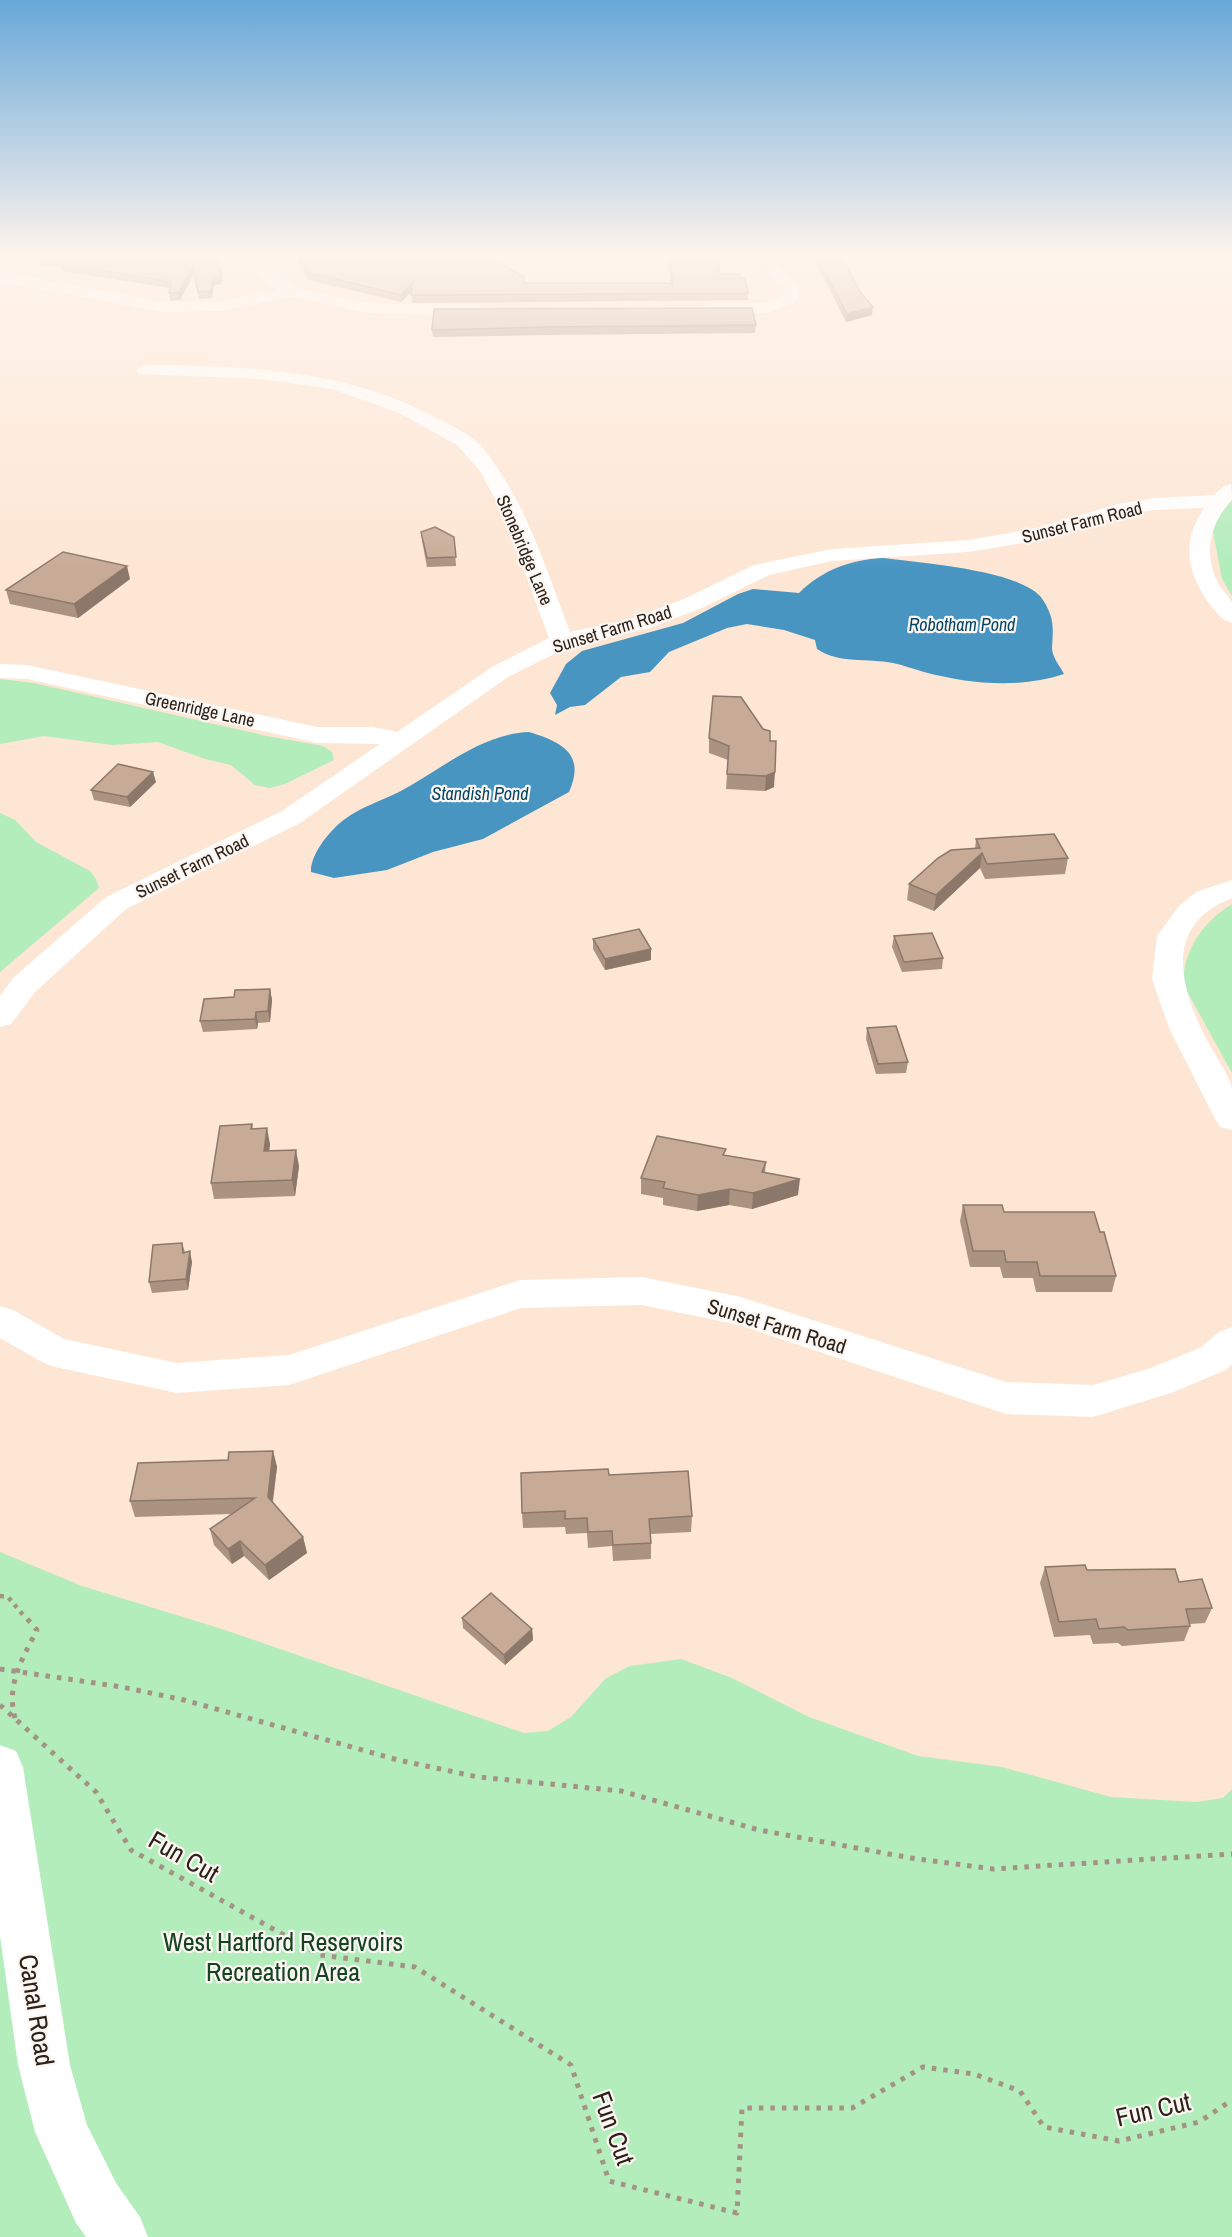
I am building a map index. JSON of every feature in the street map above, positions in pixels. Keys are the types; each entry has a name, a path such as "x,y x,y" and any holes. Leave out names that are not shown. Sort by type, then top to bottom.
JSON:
{"street":[{"name":"Stonebridge Lane","path":"145,370 245,371 335,383 411,410 474,449 510,506 562,641"},
{"name":"Sunset Farm Road","path":"0,1017 24,985 117,903 291,817 500,672 562,641 641,623 694,603 762,570 832,555 969,546 1035,535 1118,510 1225,495"},
{"name":"Sunset Farm Road","path":"1225,495 1199,531 1198,564 1218,603 1232,616"},
{"name":"Greenridge Lane","path":"0,671 27,672 317,735 373,735 402,740"},
{"path":"1232,888 1206,898 1189,912 1172,936 1167,979 1185,1028 1232,1119"},
{"name":"Sunset Farm Road","path":"0,1320 55,1352 177,1378 289,1370 520,1294 642,1291 741,1311 1006,1398 1066,1402 1094,1401 1157,1382 1212,1359 1232,1341"},
{"name":"Canal Road","path":"0,1767 44,2065 62,2132 96,2203 120,2237"}],"path":[{"path":"0,1596 8,1597 37,1630 16,1672 10,1703 15,1718"},
{"path":"0,1669 184,1700 398,1760 478,1777 621,1791 759,1830 819,1844 911,1858 993,1869 1232,1854"},
{"name":"Fun Cut","path":"0,1705 96,1792 131,1850 320,1955 415,1968 571,2065 609,2181 737,2213 742,2108 852,2108 923,2067 974,2074 1020,2091 1044,2127 1119,2141 1199,2122 1232,2100"}],"green space":[{"path":"1232,497 1232,596 1222,579 1210,516 1218,502"},
{"path":"0,679 34,683 267,736 323,746 332,752 334,760 285,784 270,788 255,785 231,765 205,759 158,742 112,745 44,736 0,744"},
{"path":"0,813 15,820 36,842 90,871 99,888 0,972"},
{"path":"1232,904 1232,1073 1183,984 1187,960 1197,938 1213,919"},
{"name":"West Hartford Reservoirs Recreation Area","path":"0,1552 82,1586 222,1629 524,1733 548,1731 571,1717 606,1678 630,1666 681,1659 732,1678 809,1717 918,1756 1002,1767 1111,1797 1196,1802 1223,1798 1232,1789 1232,2237 0,2237"}],"water":[{"name":"Robotham Pond","path":"884,558 994,575 1015,581 1032,590 1043,600 1050,613 1052,651 1064,674 1029,682 976,682 924,672 893,663 835,657 817,649 815,640 784,630 747,624 727,628 669,652 650,672 621,677 585,705 570,707 555,715 557,705 550,693 566,664 582,651 683,623 738,594 753,589 799,593 817,578 838,567 849,563"},
{"name":"Standish Pond","path":"529,732 561,745 573,759 574,779 569,792 483,839 433,852 387,870 334,878 311,872 314,858 322,843 339,823 351,815 399,792 477,746 511,734"}],"building":[{"path":"435,527 454,537 456,557 427,558 421,532"},
{"path":"63,552 127,566 74,604 6,590"},
{"path":"713,696 741,697 763,729 770,731 770,741 776,741 775,772 766,776 727,774 729,746 709,738"},
{"path":"118,764 153,772 127,797 91,790"},
{"path":"1054,834 1068,858 987,864 982,853 936,895 909,884 938,858 951,850 980,848 976,839"},
{"path":"639,929 651,949 605,959 593,939"},
{"path":"932,933 943,958 904,962 894,936"},
{"path":"270,989 268,1011 256,1012 255,1019 200,1021 204,999 234,997 235,990"},
{"path":"896,1026 908,1062 878,1064 867,1028"},
{"path":"252,1124 251,1129 267,1128 264,1151 296,1150 292,1180 211,1183 220,1126"},
{"path":"657,1136 726,1149 723,1155 766,1162 762,1172 800,1179 753,1193 730,1189 698,1195 663,1188 665,1182 641,1178"},
{"path":"963,1205 1002,1205 1004,1212 1094,1212 1100,1232 1104,1232 1116,1276 1040,1276 1037,1262 1006,1262 1004,1251 973,1251"},
{"path":"182,1243 183,1253 190,1251 186,1279 149,1282 153,1245"},
{"path":"273,1451 268,1497 303,1537 265,1565 240,1541 228,1549 210,1529 255,1498 130,1501 138,1463 228,1460 229,1452"},
{"path":"608,1469 609,1475 688,1471 692,1516 649,1519 651,1543 613,1545 612,1531 588,1532 587,1518 565,1519 565,1511 522,1513 521,1473"},
{"path":"1085,1565 1087,1570 1175,1569 1179,1582 1202,1579 1212,1608 1186,1609 1190,1626 1128,1630 1124,1627 1099,1629 1096,1619 1059,1622 1045,1567"},
{"path":"491,1593 532,1629 504,1655 462,1618"}]}
